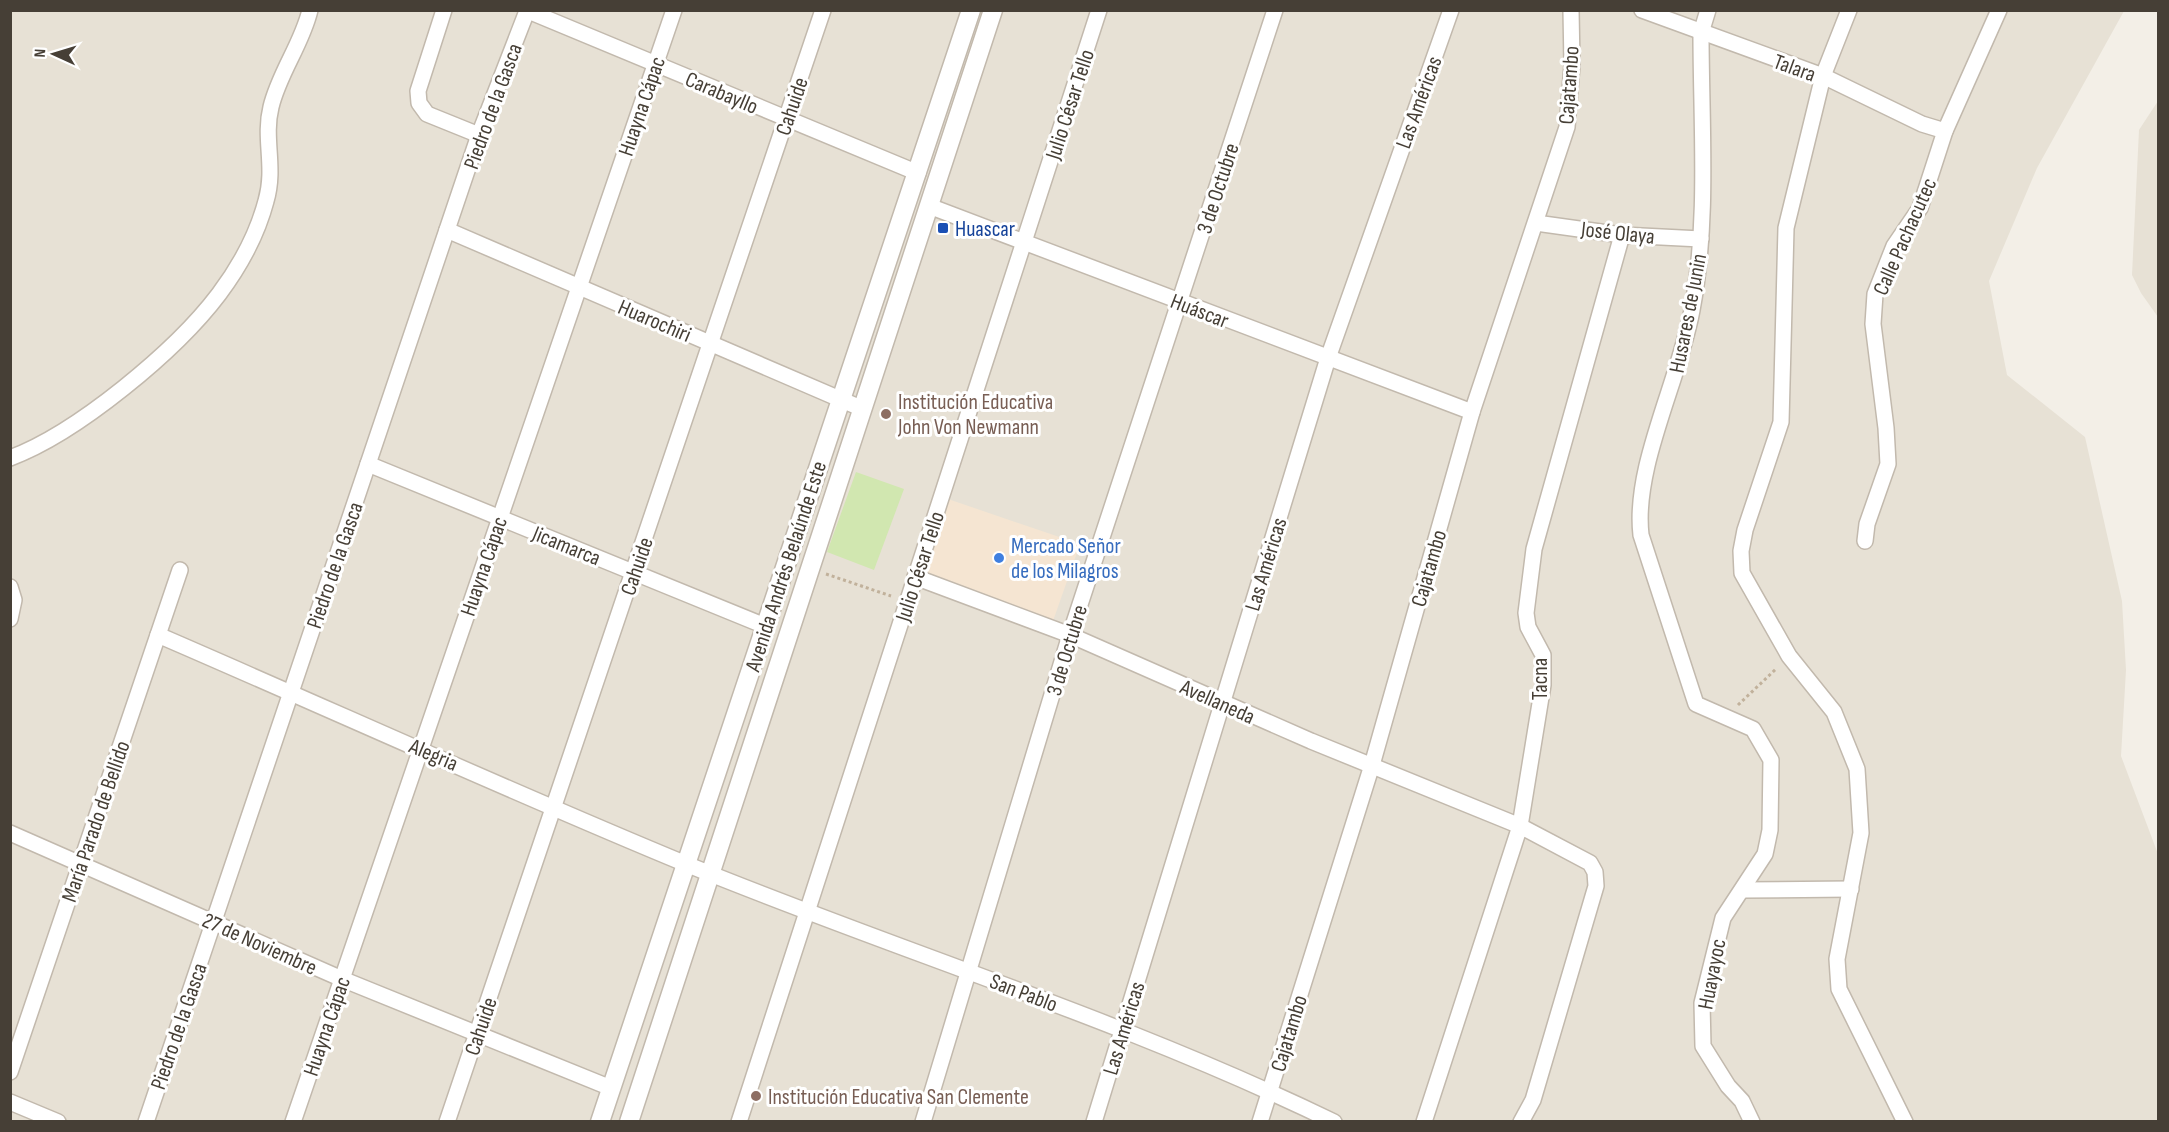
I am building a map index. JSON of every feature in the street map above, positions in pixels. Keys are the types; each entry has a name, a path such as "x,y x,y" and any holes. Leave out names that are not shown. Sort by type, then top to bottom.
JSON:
{"street":[{"path":"10,458 38,448 121,388 174,342 219,294 247,251 266,203 272,176 269,134 271,108 310,10"},
{"path":"444,10 418,91 419,103 427,114 479,135"},
{"name":"Huayna Cápac","path":"293,1122 674,10"},
{"name":"Cahuide","path":"447,1122 824,10"},
{"name":"Avenida Andrés Belaúnde Este","path":"600,1122 971,10"},
{"name":"Avenida Andrés Belaúnde Este","path":"630,1122 993,10"},
{"name":"Julio César Tello","path":"739,1122 1099,10"},
{"name":"3 de Octubre","path":"923,1122 1070,635 1275,10"},
{"name":"Las Américas","path":"1094,1122 1329,358 1451,10"},
{"name":"Cajatambo","path":"1260,1122 1372,765 1472,412 1567,127 1572,65 1571,10"},
{"name":"Talara","path":"1642,10 1823,76 1922,124 1945,131"},
{"name":"Husares de Junin","path":"1708,10 1701,33 1701,238 1692,311 1678,367 1642,486 1638,512 1641,535 1696,704 1708,711 1727,716"},
{"path":"1849,10 1823,76 1786,228 1781,422 1744,530 1741,551 1742,573 1789,656 1834,712 1857,769 1861,833 1837,959 1839,988 1905,1122"},
{"name":"Calle Pachacutec","path":"1865,541 1867,524 1888,464 1886,428 1873,324 1875,294 1894,246 1920,208 1945,131 1998,10"},
{"name":"Piedro de la Gasca","path":"146,1122 479,135 526,11"},
{"name":"Carabayllo","path":"526,11 918,173"},
{"name":"Huáscar","path":"929,206 1472,412"},
{"name":"José Olaya","path":"1536,223 1622,235 1701,238"},
{"name":"Huarochiri","path":"447,230 863,409"},
{"name":"Tacna","path":"1424,1122 1520,826 1543,685 1543,655 1528,627 1526,613 1534,549 1622,235"},
{"name":"Jicamarca","path":"368,464 765,626"},
{"name":"María Parado de Bellido","path":"10,1072 180,570"},
{"name":"Avellaneda","path":"915,577 1070,635 1222,703 1520,826 1590,862 1595,872 1596,886 1533,1100 1521,1122"},
{"path":"10,587 14,600 10,619"},
{"name":"Alegria","path":"158,634 711,873"},
{"name":"Huayayoc","path":"1727,716 1753,729 1771,760 1770,830 1765,854 1723,918 1702,1003 1703,1046 1723,1079 1742,1101 1752,1122"},
{"name":"27 de Noviembre","path":"10,833 342,979 478,1032 611,1088"},
{"name":"San Pablo","path":"711,873 1122,1030 1270,1091 1334,1122"},
{"path":"1743,890 1851,889"},
{"path":"10,1102 58,1122"}],"path":[{"path":"811,568 907,602"},
{"path":"1727,716 1789,656"}],"shaded area":[{"path":"10,11 2124,11 2037,168 1989,281 2007,375 2085,437 2122,601 2126,670 2121,756 2158,854 2158,1121 11,1121"},
{"path":"2158,101 2158,317 2141,293 2132,275 2139,130"},
{"name":"Mercado Señor de los Milagros","path":"942,497 1080,544 1053,621 919,571"}],"green space":[{"path":"856,472 904,489 874,570 827,552"}],"place":[{"name":"Huascar","path":"943,228"},
{"name":"Institución Educativa John Von Newmann","path":"886,414"},
{"name":"Mercado Señor de los Milagros","path":"999,558"},
{"name":"Institución Educativa San Clemente","path":"756,1096"}]}
